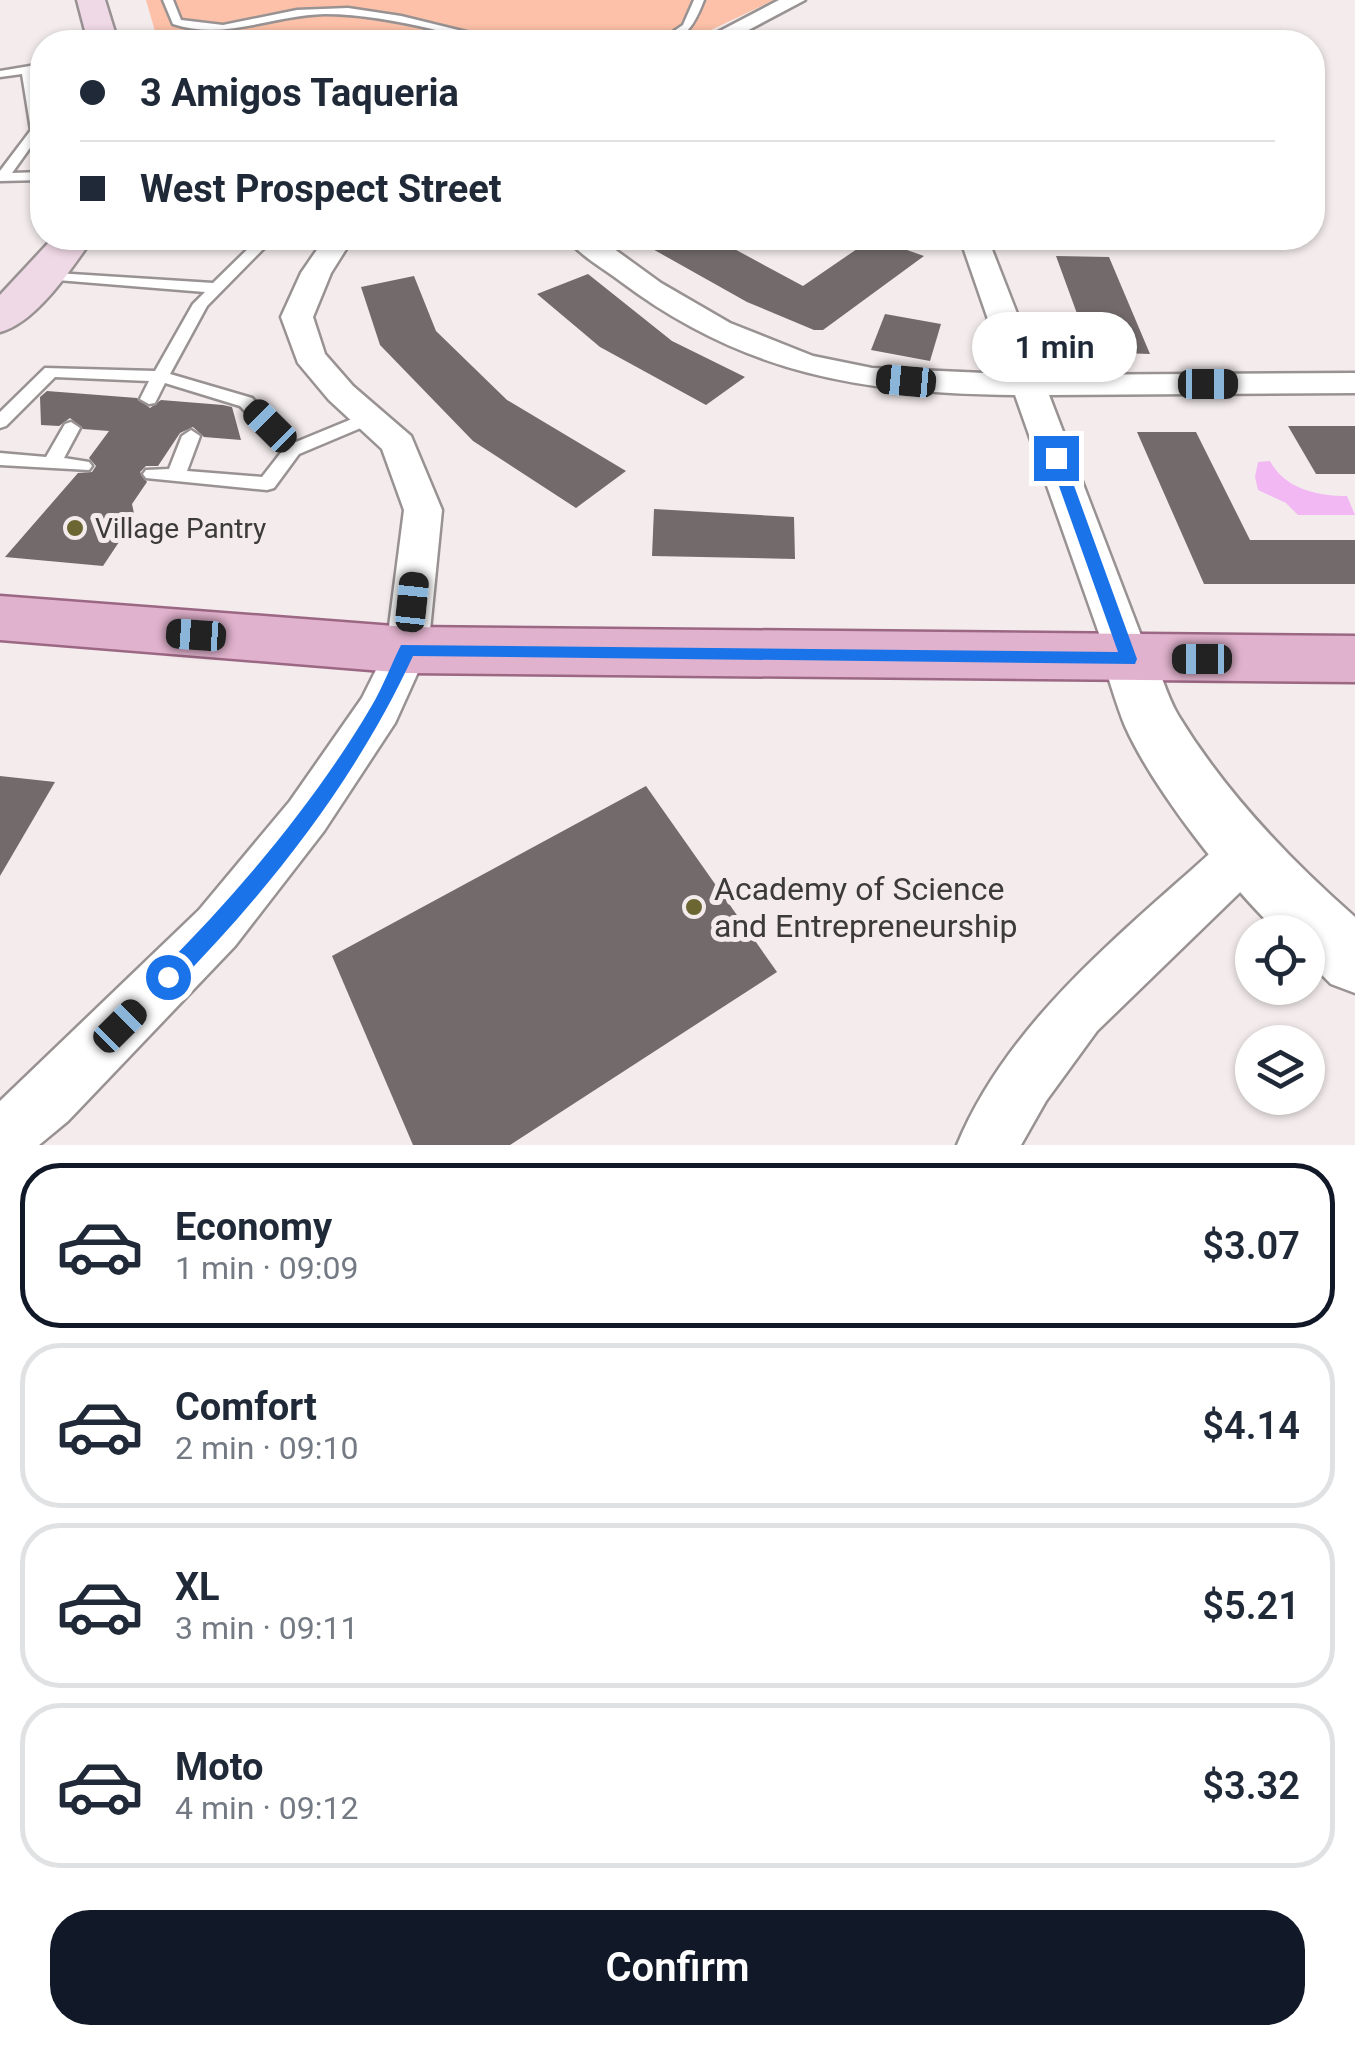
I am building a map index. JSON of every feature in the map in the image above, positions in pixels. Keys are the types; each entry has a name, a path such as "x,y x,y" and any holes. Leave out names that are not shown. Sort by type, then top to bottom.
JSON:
{"main road":[{"path":"91,0 100,30"},
{"path":"0,319 45,275 64,250"},
{"path":"0,618 408,650 1355,658"}],"street":[{"path":"734,30 795,0"},
{"path":"0,1139 47,1100 217,928 307,816 379,710 408,650 423,510 398,444 310,356 297,317 316,273 332,250"},
{"path":"598,250 682,310 759,348 804,364 872,378 1030,385 1355,383"},
{"path":"978,250 1152,723 1246,853 1280,892 1355,961"},
{"path":"987,1145 1026,1081 1078,1012 1246,853"}],"lane":[{"path":"168,0 181,30"},
{"path":"230,30 290,14 323,0"},
{"path":"348,0 365,14"},
{"path":"683,30 700,0"},
{"path":"290,14 365,14 443,30"},
{"path":"177,22 204,29 238,27"},
{"path":"0,74 30,69"},
{"path":"27,70 30,86"},
{"path":"1,177 30,140"},
{"path":"1,177 30,176"},
{"path":"150,399 200,304 256,250"},
{"path":"45,275 216,288"},
{"path":"0,422 51,372 160,376 205,397 246,402 293,450"},
{"path":"88,394 98,374"},
{"path":"152,474 267,484 293,450 369,418"},
{"path":"52,463 72,428"},
{"path":"176,475 192,436"},
{"path":"0,459 84,466"}],"shaded area":[{"path":"146,0 774,0 711,30 155,30"},
{"path":"1270,461 1284,478 1303,489 1347,496 1355,515 1298,515 1286,503 1258,490 1258,462"}],"building":[{"path":"654,250 736,250 803,286 856,250 907,250 924,256 823,330 814,330 747,302"},
{"path":"1056,256 1109,257 1150,354 1091,352"},
{"path":"588,274 672,341 745,377 706,405 600,347 537,294"},
{"path":"414,276 436,331 507,400 626,471 576,508 473,441 380,345 361,287"},
{"path":"885,314 941,324 930,361 871,350"},
{"path":"47,391 137,398 150,408 161,400 232,407 241,440 204,437 193,427 180,433 158,466 146,466 140,472 147,482 132,504 135,518 103,566 5,557 78,473 92,472 96,466 89,458 109,431 83,429 70,418 59,426 41,425 40,397"},
{"path":"1288,426 1355,426 1355,474 1316,474"},
{"path":"1137,432 1196,432 1250,540 1355,540 1355,584 1204,584"},
{"path":"654,509 794,517 795,559 652,556"},
{"path":"0,776 55,782 0,876"},
{"path":"646,786 777,972 510,1145 413,1145 332,956"}],"place":[{"name":"Village Pantry","path":"75,528"},
{"name":"Academy of Science and Entrepreneurship","path":"694,907"}],"route":[{"path":"168,977 217,928 307,816 379,710 408,650 1129,659 1056,458"}]}
